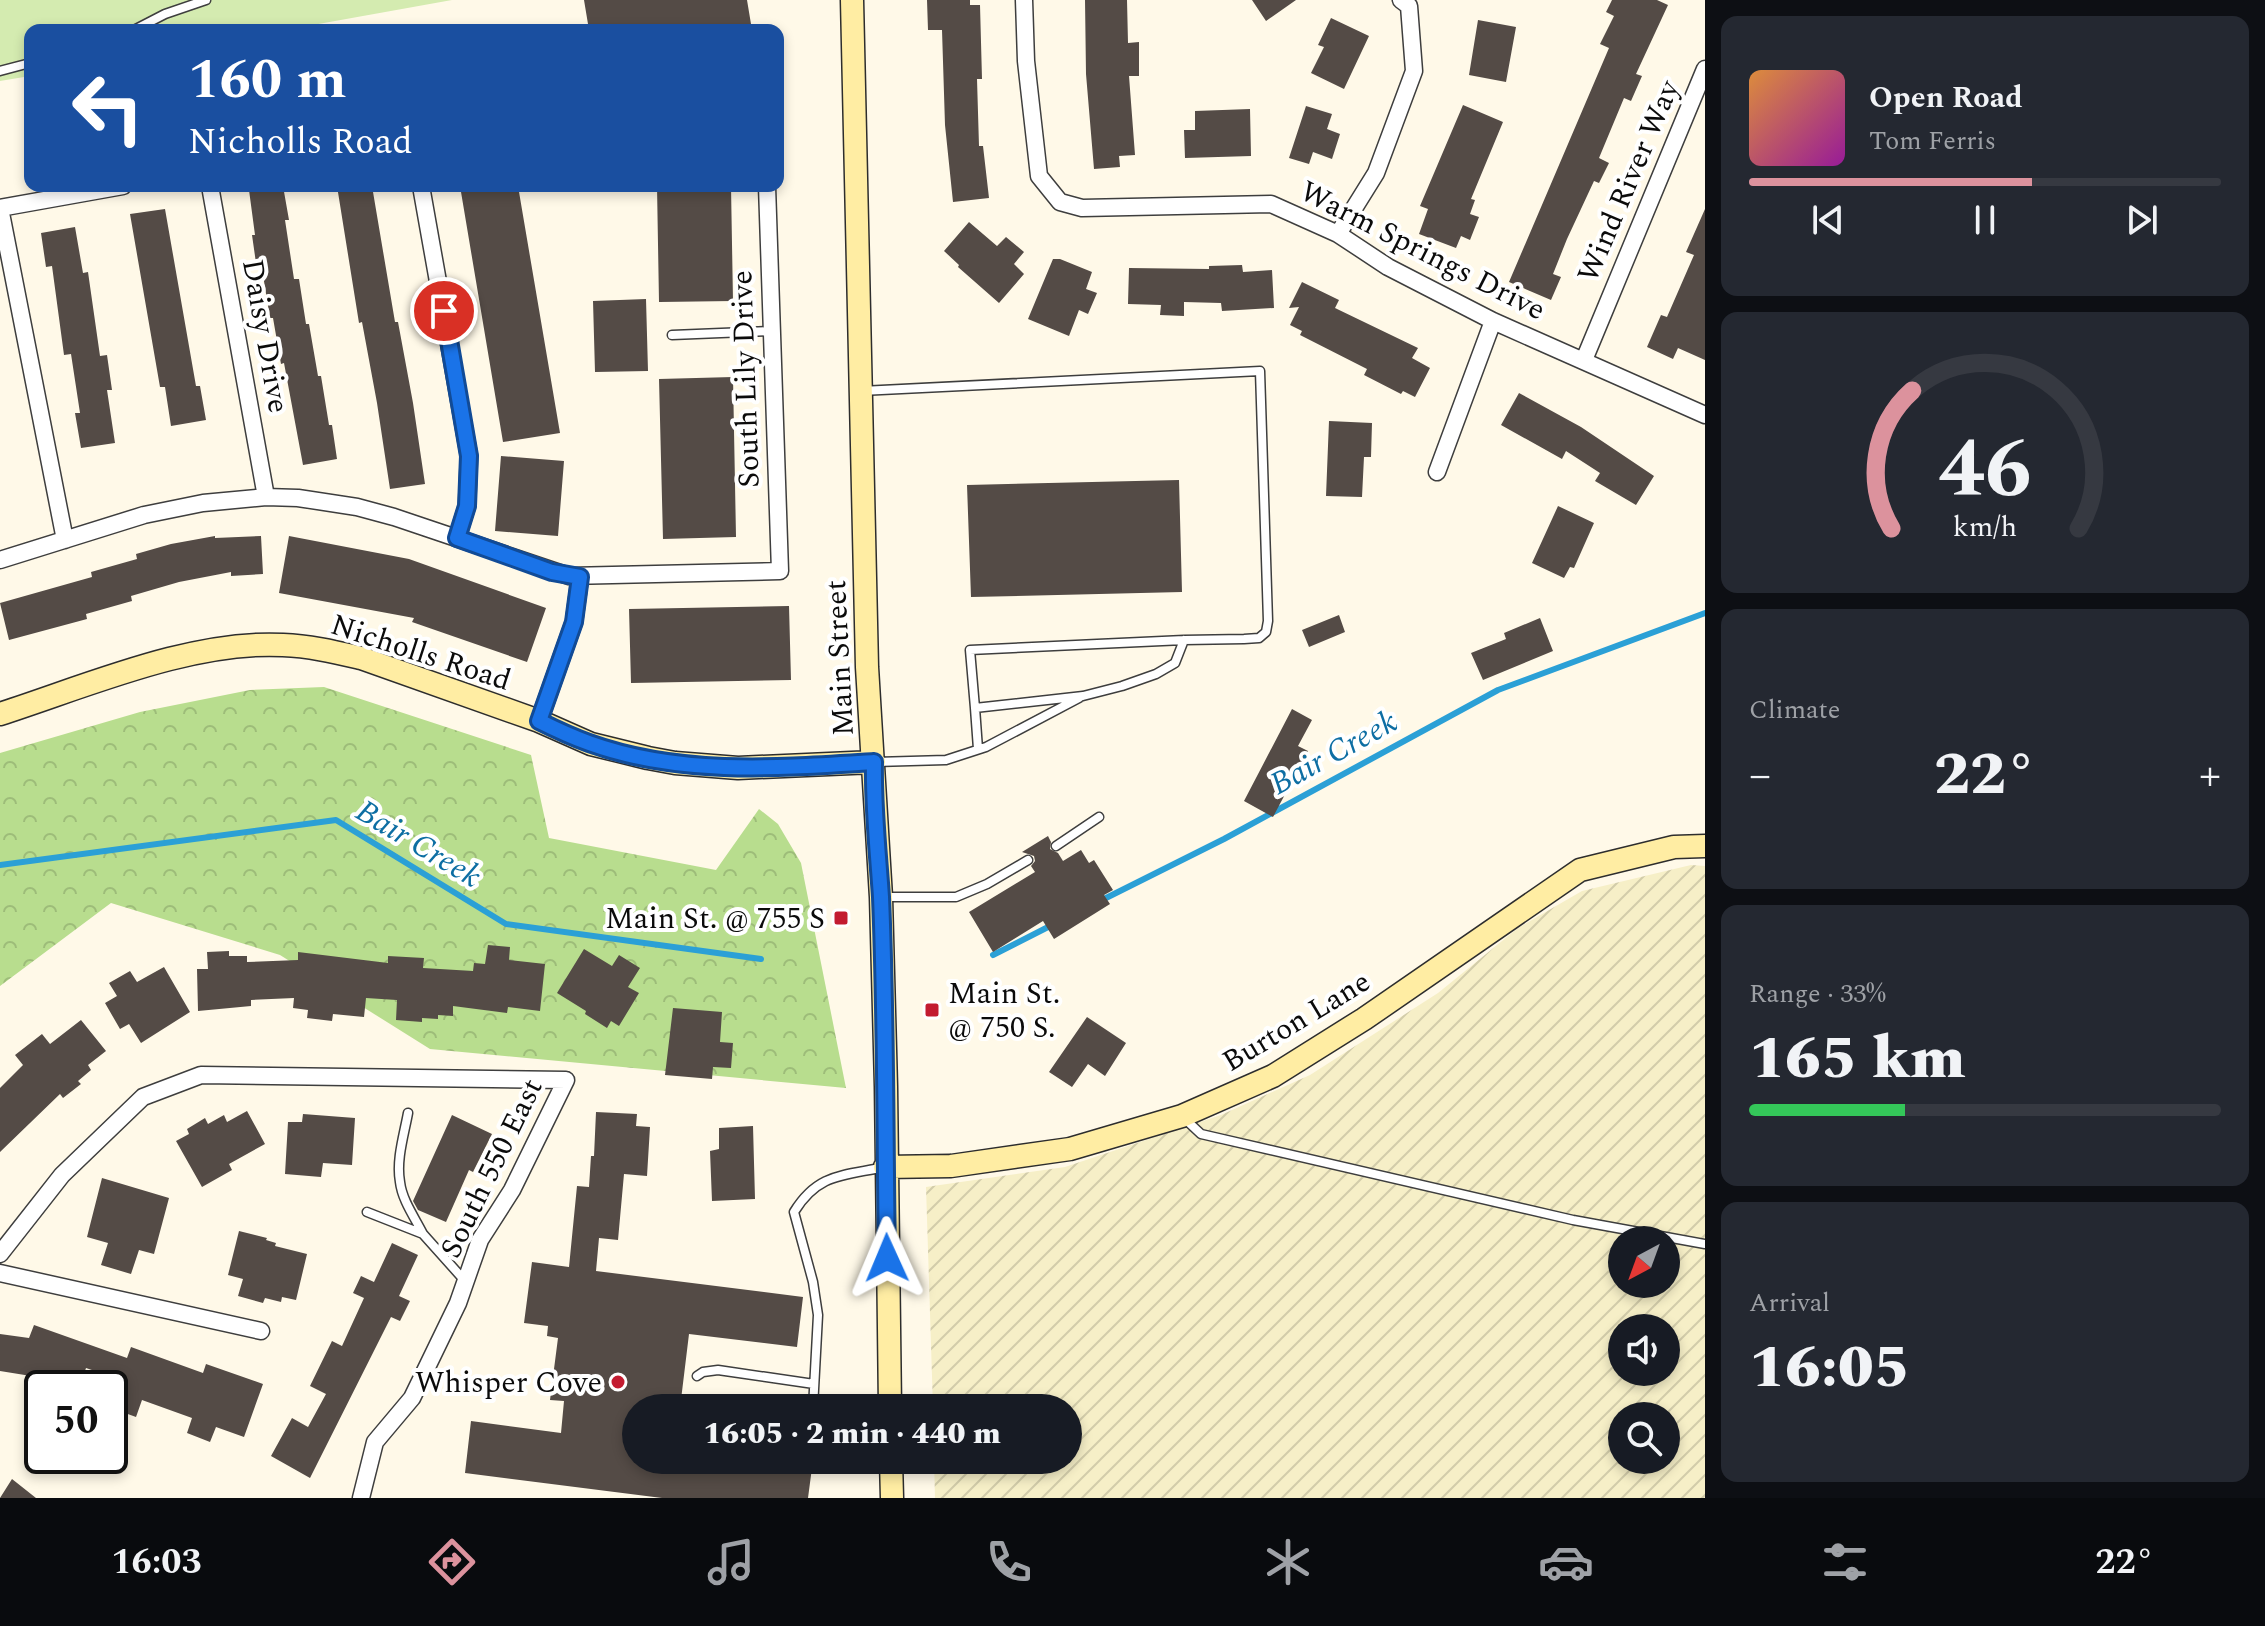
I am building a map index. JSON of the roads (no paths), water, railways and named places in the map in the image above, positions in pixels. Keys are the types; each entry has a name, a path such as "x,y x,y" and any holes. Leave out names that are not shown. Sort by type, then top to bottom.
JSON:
{"street":[{"name":"Main Street","path":"852,0 867,667 881,897 890,1394"},
{"name":"Warm Springs Drive","path":"1024,0 1026,61 1039,176 1060,202 1082,208 1271,204 1338,234 1388,267 1493,321 1705,415"},
{"path":"1338,234 1376,173 1414,71 1409,6 1401,0"},
{"name":"Wind River Way","path":"1584,360 1705,69"},
{"path":"65,540 0,208 89,192"},
{"name":"Daisy Drive","path":"211,192 266,497"},
{"path":"422,192 469,456 467,506 457,538"},
{"name":"South Lily Drive","path":"580,577 780,571 767,192"},
{"path":"1437,472 1493,321"},
{"path":"0,560 169,510 266,497 298,498 357,507 552,572 580,577 574,622 539,721"},
{"name":"Nicholls Road","path":"0,714 195,653 280,645 309,647 361,658 539,721 591,744 675,763 738,768 874,762"},
{"name":"Burton Lane","path":"885,1167 951,1166 1070,1149 1182,1116 1273,1076 1364,1019 1580,870 1674,847 1705,846"},
{"name":"South 550 East","path":"0,1254 62,1175 143,1097 201,1075 566,1080 512,1190 480,1240 458,1303 412,1398 375,1442 361,1498"},
{"path":"0,1273 261,1331"},
{"path":"891,1474 892,1498"}],"lane":[{"path":"146,24 206,0"},
{"path":"0,71 24,65"},
{"path":"672,335 772,331"},
{"path":"860,391 1260,371 1266,632 1259,638 970,650 978,749"},
{"path":"975,708 1083,696 1156,674 1175,663 1184,640"},
{"path":"874,762 946,760 978,749 1083,696"},
{"path":"1056,846 1099,817"},
{"path":"881,897 956,897 987,884 1028,860"},
{"path":"408,1113 399,1182 405,1201 423,1234"},
{"path":"1182,1116 1201,1134 1573,1220 1705,1244"},
{"path":"814,1394 818,1315 813,1282 794,1212 805,1194 825,1179 885,1167"},
{"name":"South 550 East","path":"367,1212 423,1234 466,1281"},
{"path":"697,1376 718,1370 814,1384"}],"waterway":[{"name":"Bair Creek","path":"1100,901 1224,839 1498,690 1705,613"},
{"name":"Bair Creek","path":"0,865 336,820 506,924 761,959"},
{"name":"Bair Creek","path":"993,955 1054,924"}],"place":[{"name":"Main St. @ 755 S","path":"841,918"},
{"name":"Main St. @ 750 S.","path":"932,1010"},
{"name":"Whisper Cove","path":"618,1382"}]}
